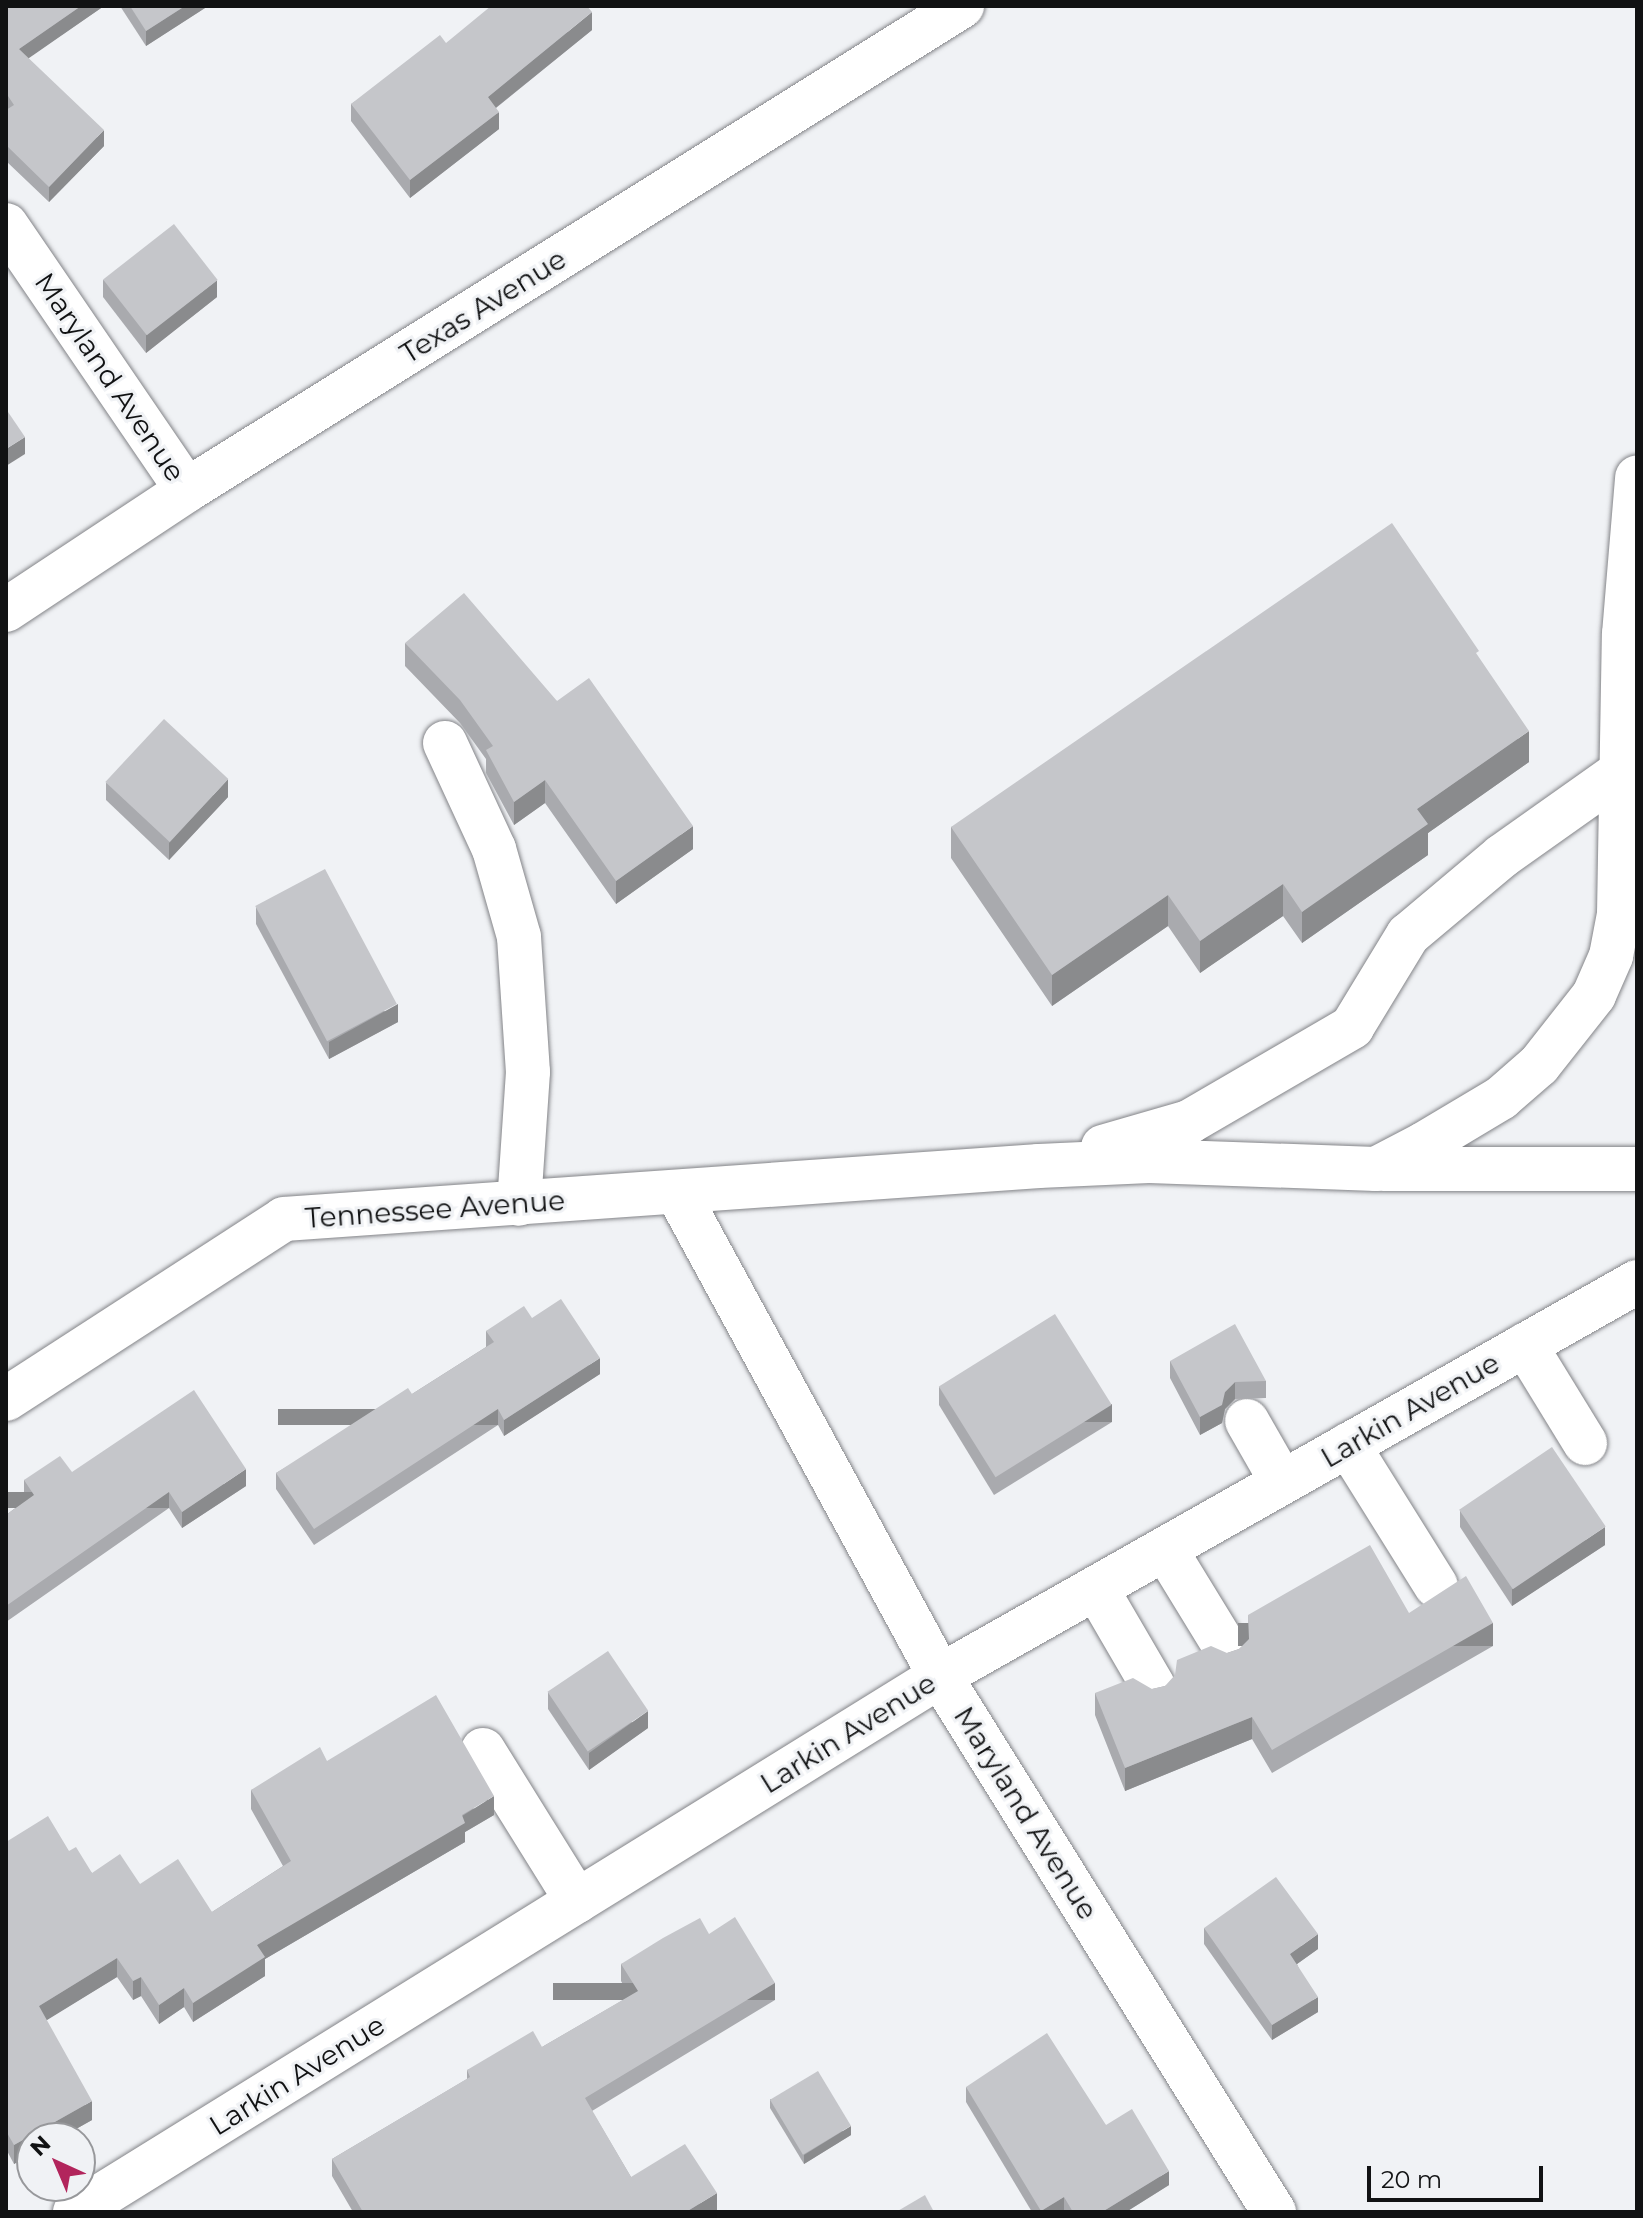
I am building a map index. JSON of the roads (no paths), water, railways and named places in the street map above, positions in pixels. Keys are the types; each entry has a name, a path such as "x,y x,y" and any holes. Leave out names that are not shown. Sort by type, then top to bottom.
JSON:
{"street":[{"name":"Texas Avenue","path":"6,610 187,490 962,6"},
{"name":"Maryland Avenue","path":"6,225 187,490"},
{"path":"1376,1169 1501,1098 1539,1065 1594,995 1611,956 1619,914 1618,774 1637,478"},
{"path":"445,743 494,849 519,937 528,1072 519,1204"},
{"path":"1039,1166 1189,1122 1316,1052 1352,1027 1408,935 1502,856 1618,774"},
{"path":"1039,1166 1149,1161 1376,1169 1637,1169"},
{"name":"Tennessee Avenue","path":"6,1399 284,1219 678,1194 1039,1166"},
{"name":"Maryland Avenue","path":"678,1194 940,1676 1274,2212"},
{"name":"Larkin Avenue","path":"75,2212 940,1676 1637,1282"},
{"path":"1525,1345 1585,1443"},
{"path":"1247,1421 1282,1482"},
{"path":"1348,1445 1436,1586"},
{"path":"1165,1549 1227,1650"},
{"path":"1096,1588 1153,1686"},
{"path":"483,1750 577,1901"}]}
